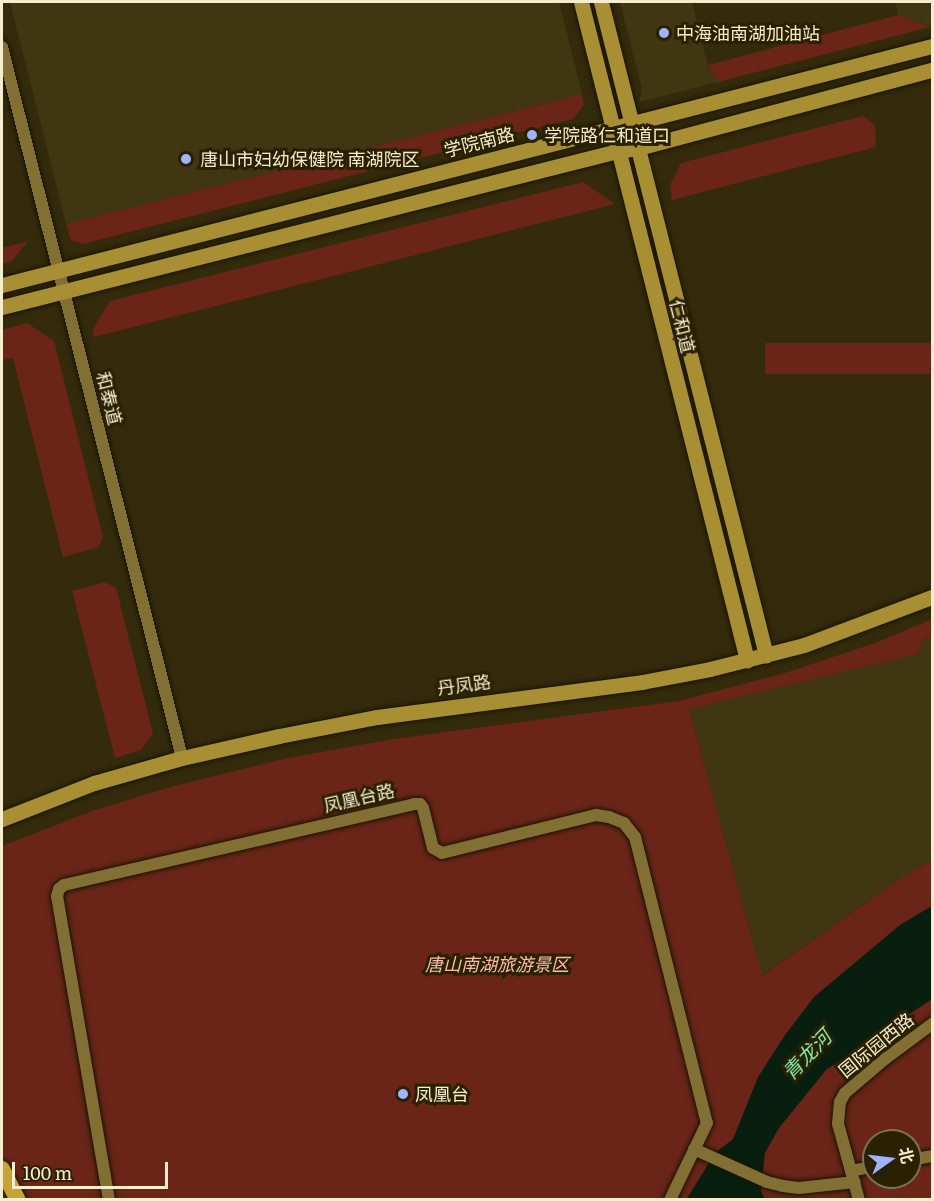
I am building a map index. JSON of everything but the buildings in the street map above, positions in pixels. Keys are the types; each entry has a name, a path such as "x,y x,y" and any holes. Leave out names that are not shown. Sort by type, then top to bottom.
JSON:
{"highway":[{"path":"2,1169 18,1200"}],"main road":[{"name":"仁和道","path":"581,2 747,660"},
{"name":"仁和道","path":"601,2 766,655"},
{"name":"学院南路","path":"2,285 933,46"},
{"path":"2,307 617,150 638,148 933,70"},
{"name":"丹凤路","path":"2,819 94,783 182,758 377,717 670,678 747,660 855,628 933,597"}],"street":[{"name":"和泰道","path":"2,47 182,758"},
{"name":"凤凰台路","path":"110,1200 57,896 59,889 64,885 414,804 420,804 423,807 432,844 442,853 596,815 624,823 635,837 706,1123 670,1200"},
{"name":"国际园西路","path":"859,1200 837,1124 840,1102 845,1093 885,1059 933,1024"},
{"path":"694,1149 766,1182 799,1188 853,1176 862,1172"}],"shaded area":[{"name":"唐山市妇幼保健院 南湖院区","path":"10,2 559,2 582,94 66,224"},
{"name":"中海油南湖加油站","path":"620,2 692,2 708,65 718,82 639,102 642,89"},
{"path":"895,2 932,2 932,27 898,15"},
{"path":"932,636 932,860 901,878 761,976 689,709 918,654 922,640"}],"green space":[{"path":"898,15 930,27 718,82 708,65"},
{"path":"582,94 584,105 573,119 82,244 71,240 66,224"},
{"path":"863,116 875,125 876,147 672,200 670,185 681,163"},
{"path":"583,182 615,204 94,337 92,330 110,301"},
{"path":"28,241 12,261 2,264 2,248"},
{"path":"27,323 54,341 103,537 99,547 63,557 13,358 2,360 2,330"},
{"path":"765,343 932,343 932,374 765,374"},
{"path":"105,582 116,588 153,733 141,750 115,758 72,591"},
{"name":"唐山南湖旅游景区","path":"932,619 932,636 922,640 918,654 689,709 762,976 901,878 932,860 932,906 900,925 814,997 932,929 932,1199 2,1200 2,846 95,810 174,786 288,758 394,739 679,701 785,673 878,642"}],"water":[{"name":"青龙河","path":"932,906 932,999 826,1070 779,1128 765,1153 761,1191 765,1199 686,1200 715,1153 733,1139 758,1077 785,1035 814,997 900,925"}],"place":[{"name":"中海油南湖加油站","path":"664,33"},
{"name":"学院路仁和道口","path":"532,135"},
{"name":"唐山市妇幼保健院 南湖院区","path":"186,159"},
{"name":"凤凰台","path":"403,1094"}]}
